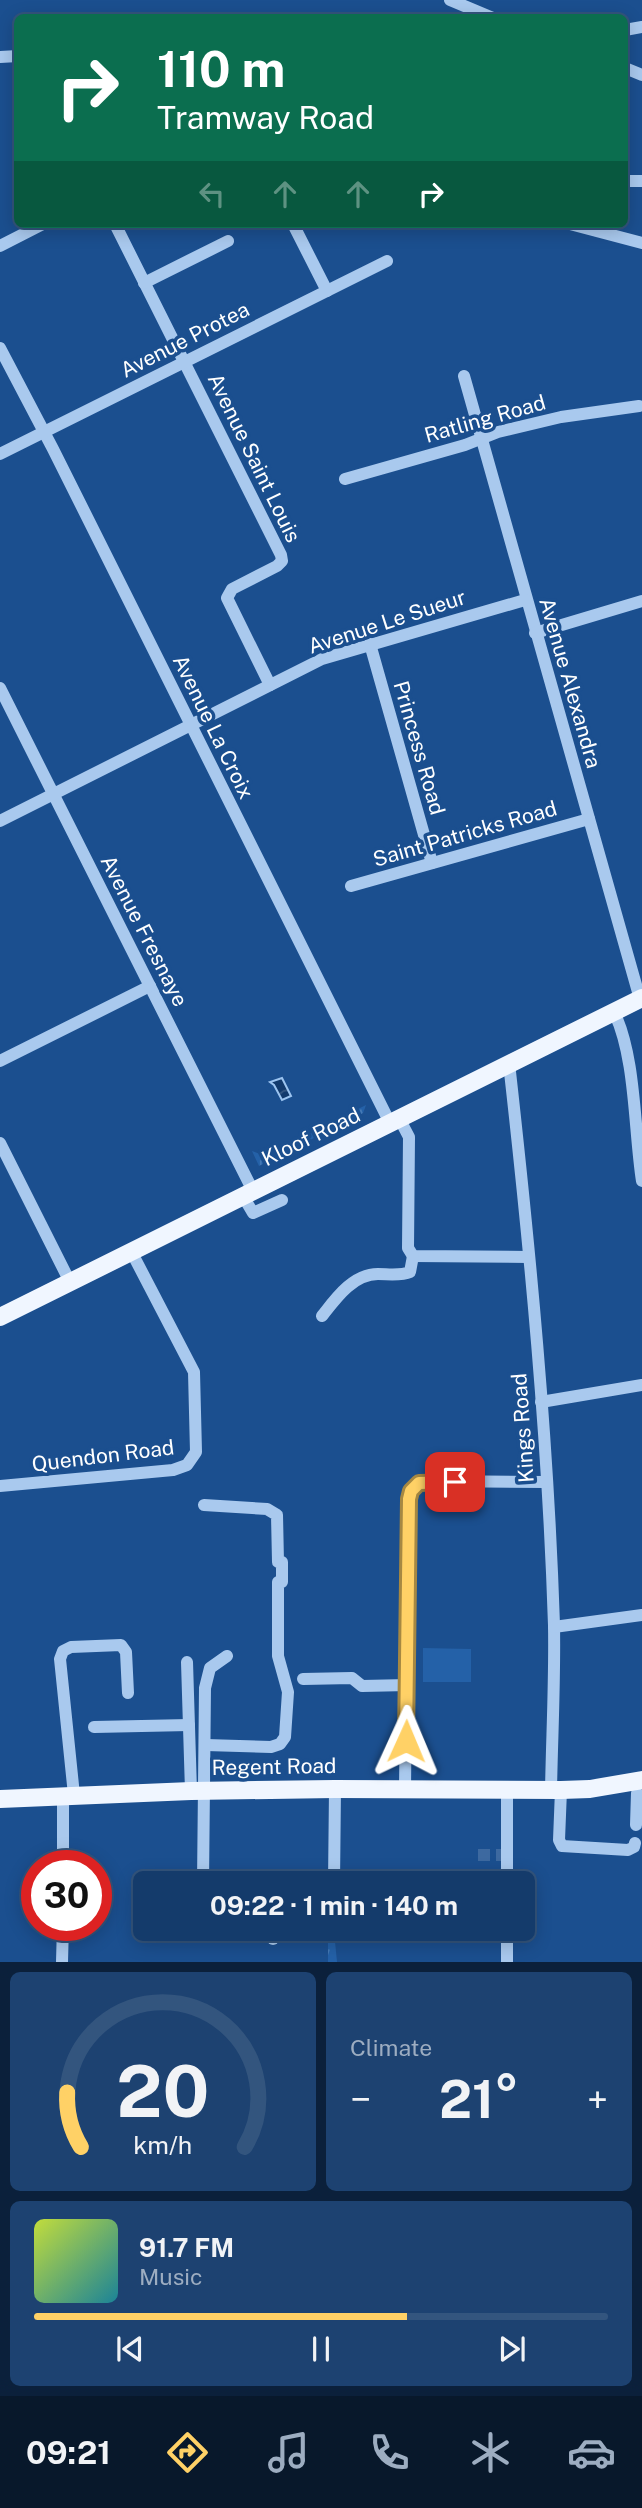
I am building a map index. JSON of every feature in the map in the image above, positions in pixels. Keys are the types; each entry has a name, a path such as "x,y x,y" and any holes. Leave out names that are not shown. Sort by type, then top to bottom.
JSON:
{"main road":[{"name":"Kloof Road","path":"0,1317 641,999"},
{"name":"Regent Road","path":"0,1799 198,1791 640,1789"}],"street":[{"path":"450,0 483,14"},
{"path":"0,246 35,228"},
{"name":"Avenue Saint Louis","path":"117,228 282,558 277,566 232,589 227,598 270,685"},
{"path":"295,228 327,291"},
{"path":"585,228 642,243"},
{"path":"144,283 228,241"},
{"name":"Avenue Protea","path":"0,454 387,261"},
{"name":"Avenue La Croix","path":"0,348 394,1120 409,1137 408,1248 413,1256"},
{"name":"Avenue Alexandra","path":"464,376 525,600 641,999"},
{"name":"Ratling Road","path":"345,479 544,421 639,406"},
{"name":"Avenue Le Sueur","path":"0,821 322,659 525,600"},
{"path":"536,632 642,601"},
{"name":"Princess Road","path":"370,644 432,863"},
{"name":"Avenue Fresnaye","path":"0,688 149,986 248,1193"},
{"name":"Saint Patricks Road","path":"351,886 589,819"},
{"path":"0,1061 149,986"},
{"path":"614,1012 636,1076 642,1181"},
{"name":"Kings Road","path":"509,1063 541,1402 554,1628 559,1840 562,1846 628,1850 634,1847 635,1843"},
{"path":"0,1143 70,1282"},
{"path":"248,1193 253,1213 282,1200"},
{"name":"Quendon Road","path":"0,1486 181,1469 192,1459 197,1444 194,1368 131,1251"},
{"path":"322,1316 342,1291 366,1275 410,1272 413,1256 529,1257"},
{"path":"541,1402 642,1385"},
{"path":"405,1789 408,1507 411,1491 419,1483 433,1481 546,1482"},
{"path":"204,1505 267,1509 277,1515 278,1562 282,1562 282,1582 278,1581 278,1656 288,1692 285,1737 280,1744 271,1747 206,1745"},
{"path":"554,1628 642,1615"},
{"path":"64,1850 68,1795 66,1710 60,1659 63,1651 71,1647 121,1645 126,1653 128,1693"},
{"path":"198,1791 206,1745 206,1678 210,1668 227,1656"},
{"path":"187,1662 189,1725 198,1791 202,1871"},
{"path":"303,1679 352,1678 362,1686 408,1685"},
{"path":"94,1727 189,1725"},
{"path":"334,1871 335,1789"},
{"path":"636,1825 640,1789"},
{"path":"508,1790 508,1871"},
{"path":"62,1962 63,1941"},
{"path":"507,1941 507,1962"}],"green space":[{"path":"366,1105 363,1113 259,1166 252,1151 265,1156"},
{"path":"423,1648 471,1649 471,1682 423,1682"},
{"path":"328,1941 335,1941 337,1962 328,1962"}],"water":[{"path":"282,1078 291,1096 282,1100 270,1082"}],"tunnel":[{"path":"478,1855 508,1855"}],"route":[{"path":"406,1741 409,1499 414,1486 419,1483 455,1482"}]}
